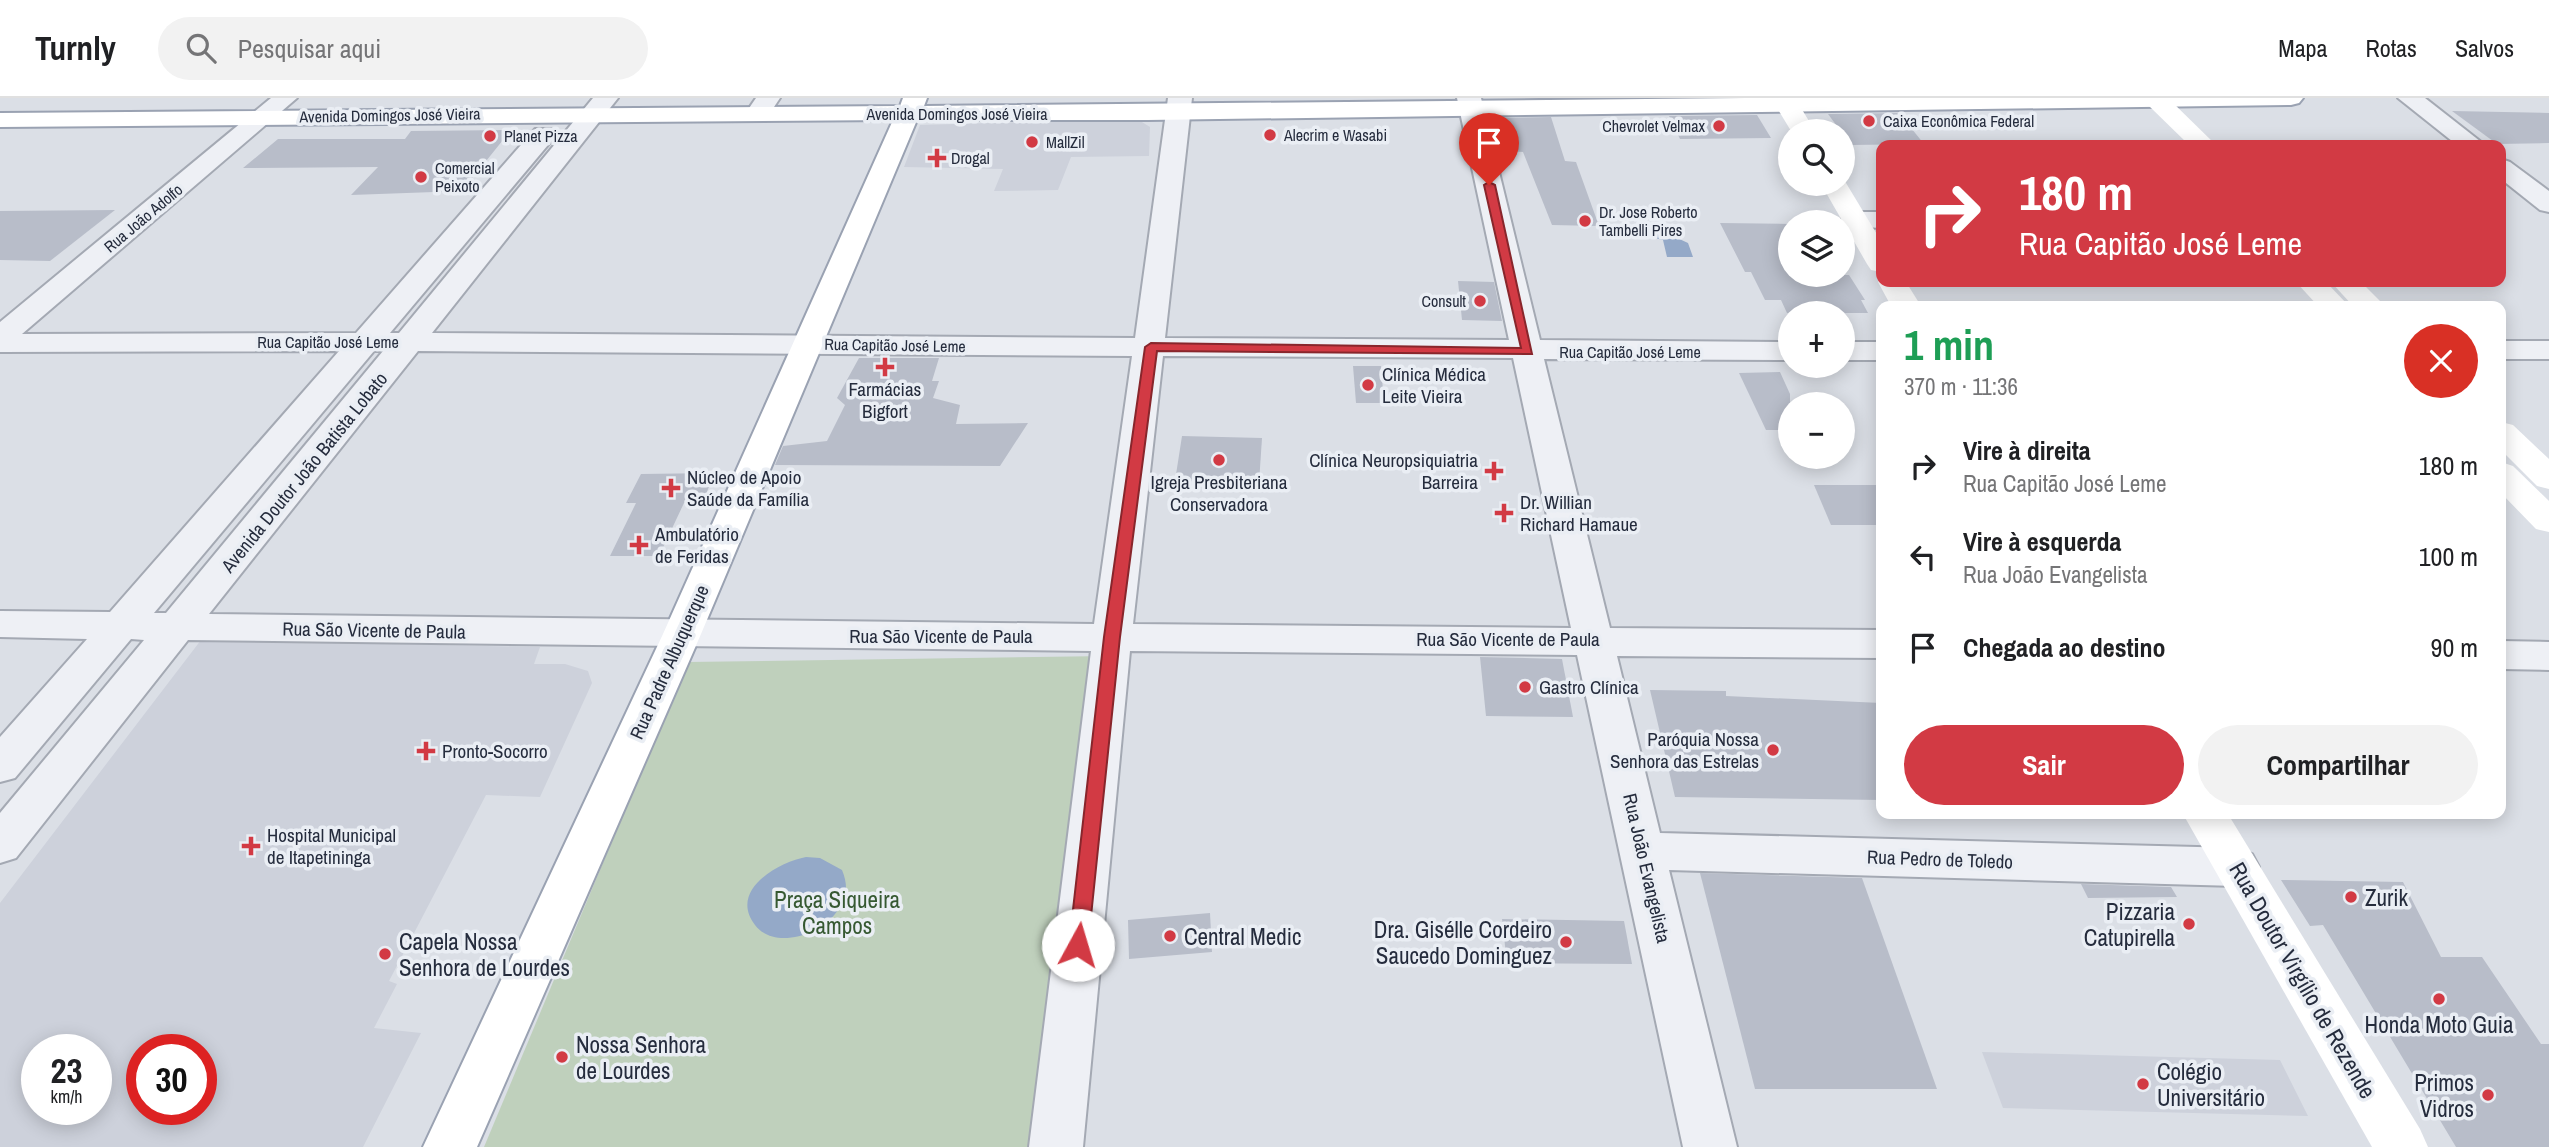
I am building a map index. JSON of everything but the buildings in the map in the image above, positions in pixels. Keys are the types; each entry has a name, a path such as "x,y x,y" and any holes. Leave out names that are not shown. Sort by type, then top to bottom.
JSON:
{"main road":[{"name":"Avenida Domingos José Vieira","path":"0,120 262,117 584,106 2291,98"},
{"path":"2127,99 2168,140"},
{"path":"2155,99 2198,140"},
{"path":"1785,101 1796,119"},
{"name":"Rua Padre Albuquerque","path":"450,1147 674,651 911,106"},
{"path":"1845,196 1868,220 1876,247"},
{"path":"2315,287 2329,301"},
{"path":"2350,287 2365,301"},
{"path":"2506,437 2543,472"},
{"path":"2506,468 2543,472"},
{"path":"2506,478 2549,522"},
{"name":"Rua Doutor Virgílio de Rezende","path":"2208,819 2401,1147"}],"street":[{"name":"Rua João Adolfo","path":"0,337 285,98"},
{"path":"2410,98 2465,140"},
{"name":"Rua João Evangelista","path":"1470,103 1710,1147"},
{"path":"1056,1147 1112,637 1151,347 1179,105"},
{"name":"Avenida Doutor João Batista Lobato","path":"0,845 409,342 584,106"},
{"name":"Avenida Doutor João Batista Lobato","path":"0,766 365,342 584,106"},
{"path":"2506,171 2549,204"},
{"name":"Rua Capitão José Leme","path":"0,344 409,342 1528,352 1778,351"},
{"path":"2506,350 2549,350"},
{"path":"1855,351 1876,351"},
{"name":"Rua São Vicente de Paula","path":"0,624 179,627 674,651 1112,637 1594,639 1876,644"},
{"path":"2506,655 2549,656"},
{"name":"Rua Pedro de Toledo","path":"1643,851 2236,867"}],"shaded area":[{"name":"MallZil","path":"1137,119 1150,127 1149,156 1071,157 1058,190 994,191 1003,169 904,167 920,125"},
{"name":"Hospital Municipal de Itapetininga","path":"201,640 540,647 534,664 565,664 588,671 592,683 540,797 486,795 389,981 397,984 374,1028 421,1033 363,1147 0,1147 0,903"},
{"name":"Colégio Universitário","path":"1982,1052 2280,1060 2308,1116 2003,1108"}],"green space":[{"name":"Praça Siqueira Campos","path":"1109,656 1042,1147 484,1147 687,662"}],"water":[{"path":"1662,231 1688,243 1693,257 1667,257 1663,240 1651,237"},
{"path":"806,857 820,858 842,870 846,893 842,904 828,922 808,933 784,938 763,933 748,912 752,889 771,871"}],"place":[{"name":"Caixa Econômica Federal","path":"1869,121"},
{"name":"Chevrolet Velmax","path":"1719,126"},
{"name":"Alecrim e Wasabi","path":"1270,135"},
{"name":"Planet Pizza","path":"490,136"},
{"name":"MallZil","path":"1032,142"},
{"name":"Drogal","path":"937,158"},
{"name":"Comercial Peixoto","path":"421,177"},
{"name":"Dr. Jose Roberto Tambelli Pires","path":"1585,221"},
{"name":"Consult","path":"1480,301"},
{"name":"Farmácias Bigfort","path":"885,367"},
{"name":"Clínica Médica Leite Vieira","path":"1368,385"},
{"name":"Igreja Presbiteriana Conservadora","path":"1219,460"},
{"name":"Clínica Neuropsiquiatria Barreira","path":"1494,471"},
{"name":"Núcleo de Apoio Saúde da Família","path":"671,488"},
{"name":"Dr. Willian Richard Hamaue","path":"1504,513"},
{"name":"Ambulatório de Feridas","path":"639,545"},
{"name":"Gastro Clínica","path":"1525,687"},
{"name":"Paróquia Nossa Senhora das Estrelas","path":"1773,750"},
{"name":"Pronto-Socorro","path":"426,751"},
{"name":"Hospital Municipal de Itapetininga","path":"251,846"},
{"name":"Zurik","path":"2351,897"},
{"name":"Pizzaria Catupirella","path":"2189,924"},
{"name":"Central Medic","path":"1170,936"},
{"name":"Dra. Gisélle Cordeiro Saucedo Dominguez","path":"1566,942"},
{"name":"Capela Nossa Senhora de Lourdes","path":"385,954"},
{"name":"Honda Moto Guia","path":"2439,999"},
{"name":"Nossa Senhora de Lourdes","path":"562,1057"},
{"name":"Colégio Universitário","path":"2143,1084"},
{"name":"Primos Vidros","path":"2488,1095"}],"route":[{"path":"1078,945 1112,637 1151,347 1528,352 1489,185"}]}
